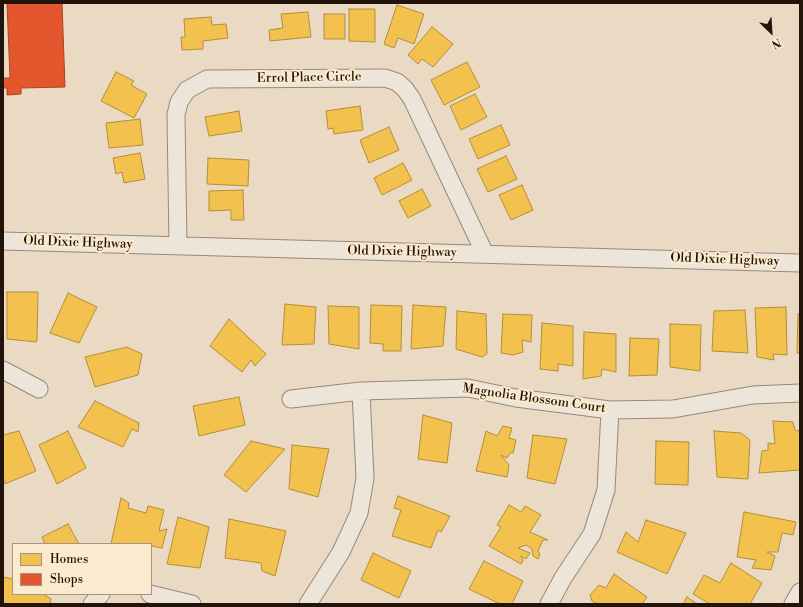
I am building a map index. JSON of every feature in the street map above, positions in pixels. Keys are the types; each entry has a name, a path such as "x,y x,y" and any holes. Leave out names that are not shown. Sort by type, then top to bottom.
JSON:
{"street":[{"name":"Errol Place Circle","path":"178,246 176,115 179,102 187,90 206,79 385,78 397,82 412,99 485,254"},
{"name":"Old Dixie Highway","path":"3,241 800,263"},
{"path":"3,370 39,389"},
{"name":"Magnolia Blossom Court","path":"291,398 361,391 468,388 516,398 610,410 673,409 753,395 800,393"},
{"path":"308,604 341,552 359,513 365,478 361,391"},
{"path":"549,604 592,534 606,490 610,410"},
{"path":"793,604 800,592"},
{"path":"152,594 192,604"},
{"path":"92,604 100,595"}],"building: Homes":[{"path":"397,5 424,14 414,44 398,38 394,48 384,44"},
{"path":"349,9 375,9 375,42 349,41"},
{"path":"308,12 311,37 270,41 269,30 283,28 281,14"},
{"path":"324,14 345,14 345,39 324,39"},
{"path":"211,17 212,25 226,24 228,38 203,41 203,49 182,50 181,37 185,37 184,19"},
{"path":"432,27 453,44 433,67 422,59 418,64 408,55"},
{"path":"467,62 480,87 444,105 431,80"},
{"path":"116,72 134,81 131,85 147,94 134,118 101,101"},
{"path":"475,94 487,117 461,130 450,106"},
{"path":"360,106 363,130 334,134 333,128 328,129 326,111"},
{"path":"239,111 242,131 209,136 205,117"},
{"path":"140,119 143,145 109,148 106,123"},
{"path":"501,125 510,145 478,159 469,139"},
{"path":"389,127 399,150 369,163 360,140"},
{"path":"140,153 145,179 124,183 122,172 116,174 113,158"},
{"path":"506,156 517,179 488,192 477,169"},
{"path":"208,158 249,160 248,186 207,184"},
{"path":"403,163 412,180 382,195 374,178"},
{"path":"522,185 533,210 511,220 499,195"},
{"path":"422,189 431,206 408,218 399,201"},
{"path":"243,190 244,220 231,220 231,210 209,211 209,191"},
{"path":"7,292 38,292 36,342 7,339"},
{"path":"68,293 97,307 79,343 50,333"},
{"path":"285,304 316,307 314,344 282,345"},
{"path":"371,305 402,306 401,351 383,351 383,344 370,343"},
{"path":"413,305 446,307 443,346 411,349"},
{"path":"328,306 359,307 359,349 329,344"},
{"path":"786,307 787,355 773,354 774,360 757,357 755,308"},
{"path":"745,310 748,353 712,351 714,311"},
{"path":"457,311 486,314 487,354 482,357 456,349"},
{"path":"503,314 532,315 531,342 522,340 523,352 513,355 501,353"},
{"path":"798,314 800,314 800,353 797,353"},
{"path":"229,319 266,354 255,366 251,360 242,372 210,346"},
{"path":"542,323 573,326 573,366 558,364 558,371 540,369"},
{"path":"670,324 701,325 700,371 670,367"},
{"path":"584,332 616,334 616,372 602,369 601,376 583,379"},
{"path":"630,338 659,339 657,375 629,376"},
{"path":"127,347 142,354 138,375 95,387 85,357"},
{"path":"239,397 245,425 199,436 193,406"},
{"path":"95,401 139,423 138,432 132,429 123,447 78,427"},
{"path":"423,415 452,423 447,463 418,459"},
{"path":"773,421 793,422 795,430 800,431 800,470 759,473 762,451 768,450 768,443 775,444"},
{"path":"503,426 512,428 509,438 516,440 513,453 510,453 507,458 501,455 509,465 507,477 476,471 486,431 497,436"},
{"path":"19,431 36,471 5,484 3,477 3,435"},
{"path":"68,431 86,468 57,484 39,445"},
{"path":"714,431 741,433 750,440 748,479 717,477"},
{"path":"533,435 567,439 555,484 527,478"},
{"path":"251,441 285,449 246,492 224,475"},
{"path":"656,441 689,442 688,485 655,484"},
{"path":"292,445 329,449 318,497 289,489"},
{"path":"398,496 450,516 441,532 438,530 431,548 392,536 401,510 394,508"},
{"path":"121,498 129,503 128,508 146,513 148,506 164,510 159,531 167,529 162,548 152,546 152,543 111,543"},
{"path":"509,505 521,512 525,506 541,515 530,532 548,540 543,540 538,551 540,554 538,559 533,556 532,549 526,545 518,548 530,553 526,559 521,556 523,561 521,564 489,546 501,527 497,525"},
{"path":"744,512 796,522 793,535 782,533 778,552 767,552 775,556 771,570 752,568 756,560 737,557"},
{"path":"178,517 209,527 200,568 167,564"},
{"path":"229,519 286,531 275,576 262,571 261,563 225,558"},
{"path":"646,520 686,533 667,574 617,552 626,532 638,542"},
{"path":"68,524 78,543 45,543 42,537"},
{"path":"373,553 411,571 399,598 361,580"},
{"path":"484,561 523,581 512,604 500,604 469,589"},
{"path":"731,563 762,583 750,604 710,604 693,594 704,575 720,583"},
{"path":"614,574 647,597 642,604 598,604 592,601 590,595 599,585 606,588"},
{"path":"3,577 12,579 12,595 45,595 51,599 50,604 3,604"},
{"path":"687,597 697,604 683,604"}],"building: Shops":[{"path":"7,3 62,3 65,87 21,88 21,94 7,95 7,88 3,88 3,78 10,78"}]}
